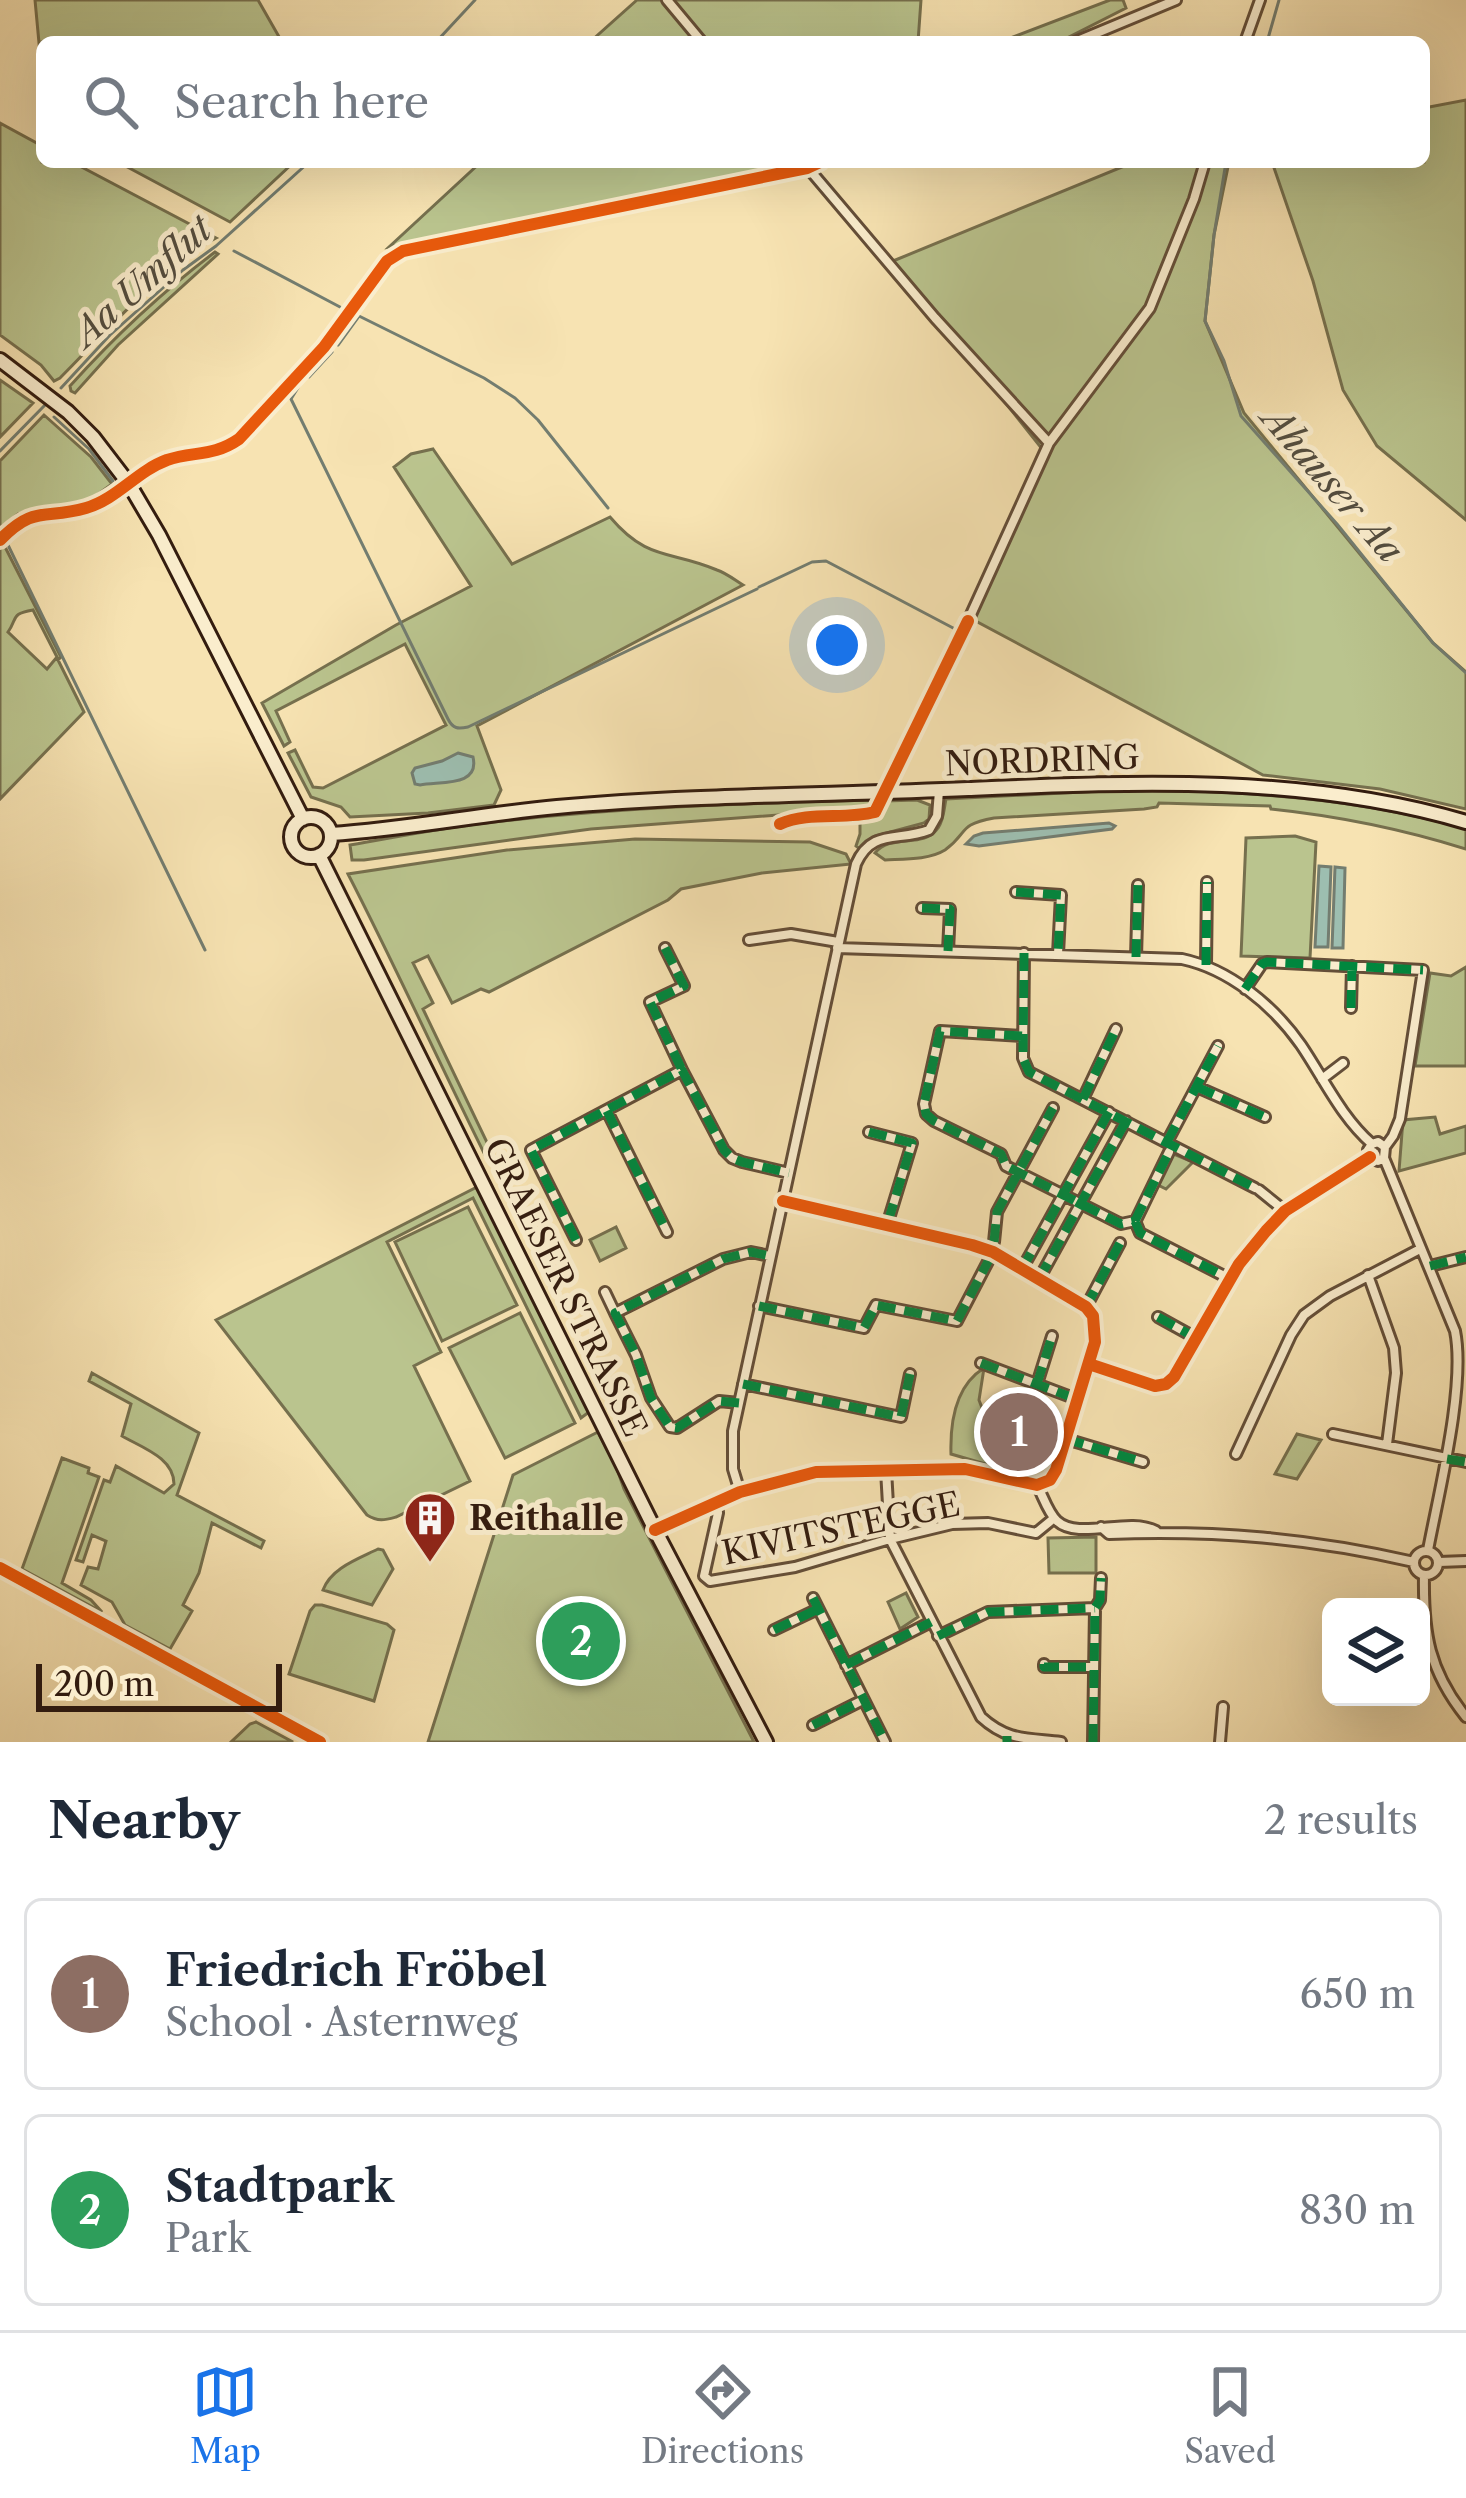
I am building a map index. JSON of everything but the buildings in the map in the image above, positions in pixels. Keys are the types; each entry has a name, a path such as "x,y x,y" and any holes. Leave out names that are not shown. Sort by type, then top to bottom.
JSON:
{"main road":[{"name":"GRAESER STRASSE","path":"0,360 93,437 160,535 302,819 293,827 293,845 307,856 319,855 766,1742"},
{"name":"NORDRING","path":"331,834 578,806 767,794 1117,783 1283,788 1370,799 1466,822"},
{"path":"302,819 321,820 331,834 328,847 319,855"},
{"path":"0,1568 320,1742"}],"street":[{"path":"667,0 697,36"},
{"path":"1089,36 1176,0"},
{"path":"1248,36 1260,0"},
{"path":"0,540 24,518 86,508 165,461 209,454 239,439 325,347 387,261 404,251 791,168"},
{"path":"808,168 1049,443"},
{"path":"968,621 1049,443 1150,308 1202,168"},
{"path":"740,1492 732,1457 733,1431 860,855 877,840 929,830 937,816 939,790"},
{"path":"1206,965 1207,882"},
{"path":"1136,957 1138,885"},
{"path":"1016,892 1061,895 1058,955"},
{"path":"922,908 950,909 948,951"},
{"path":"749,940 791,934 838,945 1182,959 1206,965 1245,988 1274,1014 1298,1041 1354,1129 1372,1144"},
{"path":"665,949 684,986 650,1003 724,1150 732,1158 789,1173"},
{"path":"1024,953 1022,1036 1028,1072 1257,1189 1286,1211"},
{"path":"1245,988 1267,962 1424,970 1400,1119 1384,1158 1455,1331 1460,1360 1457,1402 1428,1550"},
{"path":"1351,1008 1352,967"},
{"path":"1083,1099 1116,1029"},
{"path":"1022,1036 940,1031 924,1104 926,1114 1001,1154 1006,1166 1121,1224 1136,1221"},
{"path":"1218,1046 1136,1221 1140,1233 1230,1279"},
{"path":"1322,1079 1343,1063"},
{"path":"576,1240 531,1150 682,1070"},
{"path":"1197,1087 1265,1117"},
{"path":"760,1306 864,1328 876,1305 958,1321 993,1247 997,1212 1053,1108"},
{"path":"607,1111 667,1232"},
{"path":"1022,1269 1108,1112"},
{"path":"1039,1279 1126,1121"},
{"path":"869,1132 912,1143 887,1225"},
{"path":"1384,1158 1370,1157 1368,1150 1378,1142 1385,1147"},
{"path":"1089,1364 1155,1387 1166,1384 1239,1264 1286,1211 1370,1157"},
{"path":"655,1529 740,1492 816,1472 965,1468 1037,1485 1050,1480 1089,1364 1096,1329 1086,1307 993,1247 783,1201"},
{"path":"1086,1307 1120,1243"},
{"path":"1236,1454 1304,1315 1330,1296 1420,1249"},
{"path":"615,1313 740,1253 770,1256"},
{"path":"1430,1266 1466,1257"},
{"path":"1368,1275 1394,1348 1396,1372 1387,1444"},
{"path":"605,1292 636,1354 651,1398 670,1427 677,1428 719,1400 739,1403"},
{"path":"1158,1317 1196,1339"},
{"path":"1037,1384 1052,1336"},
{"path":"981,1363 1079,1400"},
{"path":"743,1384 901,1417 910,1374"},
{"path":"1333,1434 1466,1462"},
{"path":"1066,1439 1144,1462"},
{"path":"886,1470 890,1539 981,1718 1007,1739 1060,1742"},
{"path":"1037,1485 1053,1519"},
{"name":"KIVITSTEGGE","path":"717,1503 706,1580 795,1567 952,1524 976,1522 1036,1533 1053,1519 1067,1527 1101,1527 1109,1534 1267,1536 1414,1562"},
{"path":"1428,1550 1439,1562 1434,1573 1424,1575 1414,1562 1428,1550"},
{"path":"1439,1562 1466,1561"},
{"path":"1424,1575 1431,1656 1466,1717"},
{"path":"1093,1742 1095,1608 1100,1600 1100,1578"},
{"path":"813,1598 884,1742"},
{"path":"938,1636 988,1612 1095,1608"},
{"path":"774,1630 818,1609"},
{"path":"846,1665 931,1622"},
{"path":"1044,1664 1094,1667"},
{"path":"813,1725 863,1700"},
{"path":"1220,1742 1222,1707"}],"green space":[{"path":"35,0 258,0 279,36 38,36"},
{"path":"637,0 921,0 918,36 597,36"},
{"path":"1110,0 1123,0 1126,8 1071,36 1016,36"},
{"path":"1466,100 1466,520 1377,446 1343,390 1313,281 1274,168 1430,168 1430,107"},
{"path":"0,123 36,143 36,168 83,168 216,238 155,283 54,381 41,365 0,335"},
{"path":"129,168 288,168 230,222"},
{"path":"475,168 809,168 805,170 389,247"},
{"path":"1119,168 1228,168 1214,235 1205,321 1244,413 1433,643 1466,672 1466,809 1380,789 1263,775 972,619 1043,450 893,261"},
{"path":"218,254 118,345 75,393 71,391 70,386 122,332"},
{"path":"0,380 33,403 0,437"},
{"path":"44,415 91,457 112,484 90,500 18,514 2,527 0,461"},
{"path":"433,449 512,564 610,517 648,548 720,571 743,585 477,726 501,790 494,805 350,817 341,807 311,797 288,753 295,750 313,787 323,788 446,725 405,644 276,711 290,742 284,746 262,703 471,586 394,467 411,454"},
{"path":"3,543 61,657 58,660 84,712 0,799","holes":["33,610 57,657 47,669 8,632 18,615"]},
{"path":"1139,789 1263,795 1385,810 1466,829 1466,849 1394,829 1270,806 1159,803 1144,809 994,818 968,826 953,844 932,856 885,860 875,853 890,844 932,834 942,821 946,799"},
{"path":"875,800 871,808 591,829 364,860 352,860 350,845 461,826 576,814"},
{"path":"917,800 930,805 924,823 875,836 860,849 856,846 860,820 878,814 884,801"},
{"path":"1295,836 1316,842 1310,958 1241,956 1246,838"},
{"path":"635,839 810,842 846,854 851,864 762,873 681,889 489,992 481,989 452,1003 428,956 413,963 433,1003 423,1009 494,1157 488,1161 348,874 507,850"},
{"path":"1466,967 1466,1066 1415,1066 1430,973 1451,976"},
{"path":"1435,1117 1440,1134 1466,1126 1466,1153 1399,1171 1403,1120"},
{"path":"1169,1152 1193,1162 1166,1189 1154,1183"},
{"path":"477,1187 589,1412 581,1418 473,1198 387,1242 441,1352 414,1366 470,1481 396,1517 375,1519 367,1515 216,1320"},
{"path":"468,1207 517,1305 442,1341 395,1242"},
{"path":"616,1227 626,1248 600,1261 590,1240"},
{"path":"520,1313 575,1423 505,1458 449,1348"},
{"path":"984,1368 979,1400 1006,1470 951,1454 956,1406 966,1385"},
{"path":"92,1373 199,1433 177,1495 264,1541 261,1548 212,1523 199,1573 183,1605 192,1611 170,1649 125,1625 112,1602 81,1585 88,1567 98,1569 106,1541 92,1535 83,1562 76,1560 104,1480 110,1482 116,1466 164,1493 174,1484 163,1461 122,1436 131,1404 89,1381"},
{"path":"598,1432 754,1742 428,1742 513,1475"},
{"path":"1297,1434 1321,1440 1297,1479 1275,1474"},
{"path":"62,1458 99,1477 62,1583 102,1612 22,1569"},
{"path":"1096,1537 1096,1573 1049,1573 1048,1538"},
{"path":"378,1549 393,1569 372,1605 323,1590 339,1570"},
{"path":"906,1593 918,1617 900,1629 888,1602"},
{"path":"315,1605 387,1624 394,1630 374,1701 289,1674"},
{"path":"256,1722 293,1742 231,1742"}],"shaded area":[{"path":"458,753 473,757 474,767 465,778 415,784 415,768"},
{"path":"1115,826 1112,829 966,844 983,833"},
{"path":"1319,866 1331,867 1328,947 1315,947"},
{"path":"1335,867 1345,868 1343,948 1332,948"}],"waterway":[{"name":"Aa Umflut","path":"442,36 475,0"},
{"name":"Ahauser Aa","path":"1269,36 1279,0"},
{"name":"Aa Umflut","path":"61,388 110,335 302,168"},
{"name":"Ahauser Aa","path":"1225,168 1205,321 1241,416 1433,643 1466,673"},
{"path":"234,251 340,307"},
{"path":"338,345 359,316 484,378 538,420 608,508"},
{"path":"309,377 332,352"},
{"path":"299,386 291,399 456,727 468,727 757,589"},
{"path":"0,451 46,404"},
{"path":"54,417 89,449 113,481"},
{"path":"7,543 205,950"},
{"path":"759,587 812,562 826,561 955,629"},
{"path":"0,1576 8,1581"}],"marked path":[{"path":"1206,965 1207,882"},
{"path":"1136,957 1138,885"},
{"path":"1016,892 1061,895 1058,954"},
{"path":"922,908 950,909 948,951"},
{"path":"665,948 684,986 650,1002 682,1070"},
{"path":"1024,953 1023,1058 1029,1072 1255,1188"},
{"path":"1245,989 1267,962 1423,970"},
{"path":"1351,1008 1352,966"},
{"path":"1083,1099 1116,1029"},
{"path":"1022,1036 940,1031 924,1104 926,1114 1001,1154 1006,1166 1121,1224 1135,1221"},
{"path":"1167,1142 1218,1046"},
{"path":"576,1240 531,1150 682,1070 732,1158 789,1173"},
{"path":"1197,1087 1265,1117"},
{"path":"994,1242 997,1212 1053,1108"},
{"path":"607,1111 667,1232"},
{"path":"1022,1269 1109,1112"},
{"path":"1039,1279 1126,1121"},
{"path":"869,1132 912,1143 887,1225"},
{"path":"1135,1221 1169,1152"},
{"path":"1135,1221 1140,1233 1230,1279"},
{"path":"1086,1307 1120,1243"},
{"path":"739,1403 719,1401 677,1428 670,1427 651,1398 615,1313 723,1259 751,1252 770,1256"},
{"path":"759,1306 864,1328 876,1305 957,1321 993,1252"},
{"path":"1430,1266 1466,1257"},
{"path":"1158,1317 1196,1338"},
{"path":"1037,1384 1052,1336"},
{"path":"981,1363 1079,1400"},
{"path":"743,1384 901,1417 910,1374"},
{"path":"1066,1439 1143,1462"},
{"path":"1447,1459 1466,1462"},
{"path":"1093,1742 1095,1608 1101,1578"},
{"path":"813,1598 885,1742"},
{"path":"938,1636 988,1612 1095,1608"},
{"path":"774,1630 818,1609"},
{"path":"846,1665 931,1622"},
{"path":"1044,1664 1093,1667"},
{"path":"813,1725 863,1700"},
{"path":"1007,1736 1007,1742"}],"cycle path":[{"path":"0,540 32,517 97,504 167,460 212,451 239,439 324,347 387,261 403,251 807,168"},
{"path":"780,824 875,812 968,621"},
{"path":"1089,1364 1155,1386 1166,1384 1239,1264 1266,1231 1285,1211 1370,1157"},
{"path":"655,1530 740,1492 816,1472 965,1469 1037,1485 1050,1480 1056,1470 1095,1342 1093,1316 1086,1307 993,1252 783,1201"},
{"path":"0,1568 320,1742"}],"place":[{"name":"Friedrich Fröbel","path":"1019,1432"},
{"name":"Reithalle","path":"430,1564"},
{"name":"Stadtpark","path":"581,1641"}]}
